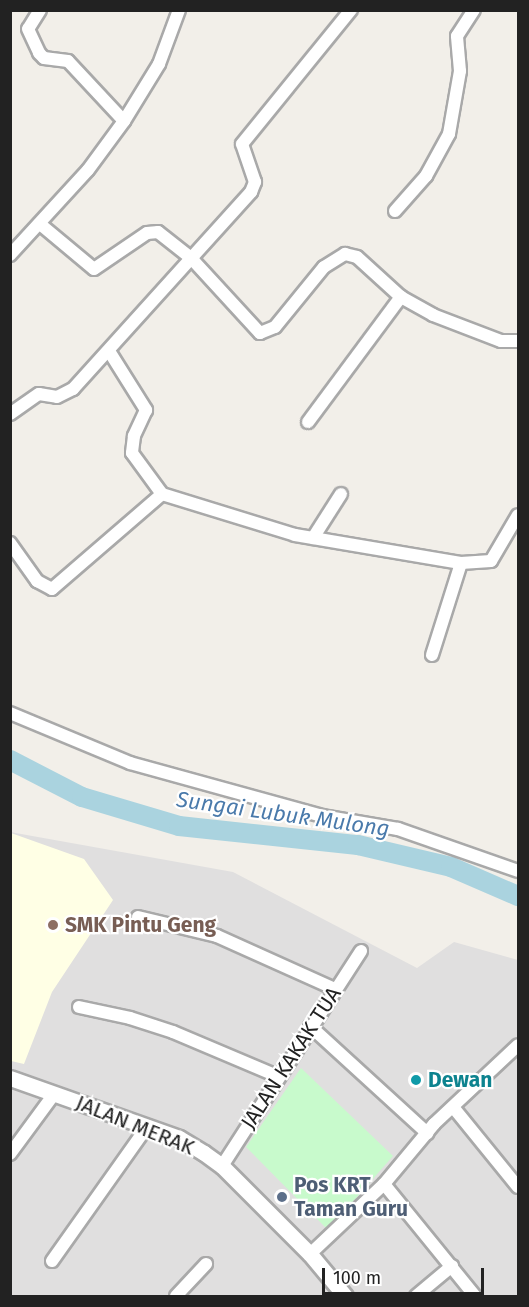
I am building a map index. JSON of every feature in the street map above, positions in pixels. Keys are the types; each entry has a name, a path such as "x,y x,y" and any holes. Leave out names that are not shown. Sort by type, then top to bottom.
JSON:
{"street":[{"path":"40,10 28,29 39,53 48,59 66,59 124,121"},
{"path":"10,255 88,170 124,121 159,64 179,10"},
{"path":"10,414 39,394 57,397 73,389 109,351 255,183 241,151 246,138 351,10"},
{"path":"395,211 426,176 448,134 460,71 457,36 474,10"},
{"path":"40,224 90,268 102,267 154,231 191,258 260,333 275,327 324,267 345,254 357,257 401,297 487,336 518,341"},
{"path":"308,422 401,297"},
{"path":"109,351 146,410 134,435 132,453 162,494 242,520 313,538 461,563 491,561 519,515"},
{"path":"10,543 37,581 52,589 162,494"},
{"path":"313,538 341,494"},
{"path":"432,655 461,563"},
{"path":"10,713 130,762 322,816 398,829 519,871"},
{"path":"138,917 218,936 335,989"},
{"name":"JALAN KAKAK TUA","path":"222,1166 277,1076 361,951"},
{"path":"79,1007 130,1017 173,1032 277,1076"},
{"path":"310,1026 427,1133"},
{"path":"310,1254 384,1184 427,1133 453,1107 519,1045"},
{"name":"JALAN MERAK","path":"10,1078 178,1138 222,1166 310,1254 345,1296"},
{"path":"10,1154 54,1094"},
{"path":"453,1107 519,1187"},
{"path":"52,1260 147,1127"},
{"path":"384,1184 476,1296"},
{"path":"176,1296 206,1264"},
{"path":"416,1296 452,1266"}],"shaded area":[{"path":"10,832 233,872 417,968 454,942 518,960 518,1296 11,1296"},
{"name":"SMK Pintu Geng","path":"11,833 84,859 113,900 52,992 24,1064 11,1061"}],"green space":[{"path":"301,1068 393,1156 328,1230 246,1147"}],"waterway":[{"name":"Sungai Lubuk Mulong","path":"10,760 82,797 179,826 358,845 451,867 518,896"}],"place":[{"name":"SMK Pintu Geng","path":"53,925"},
{"name":"Dewan","path":"416,1080"},
{"name":"Pos KRT Taman Guru","path":"282,1197"}]}
